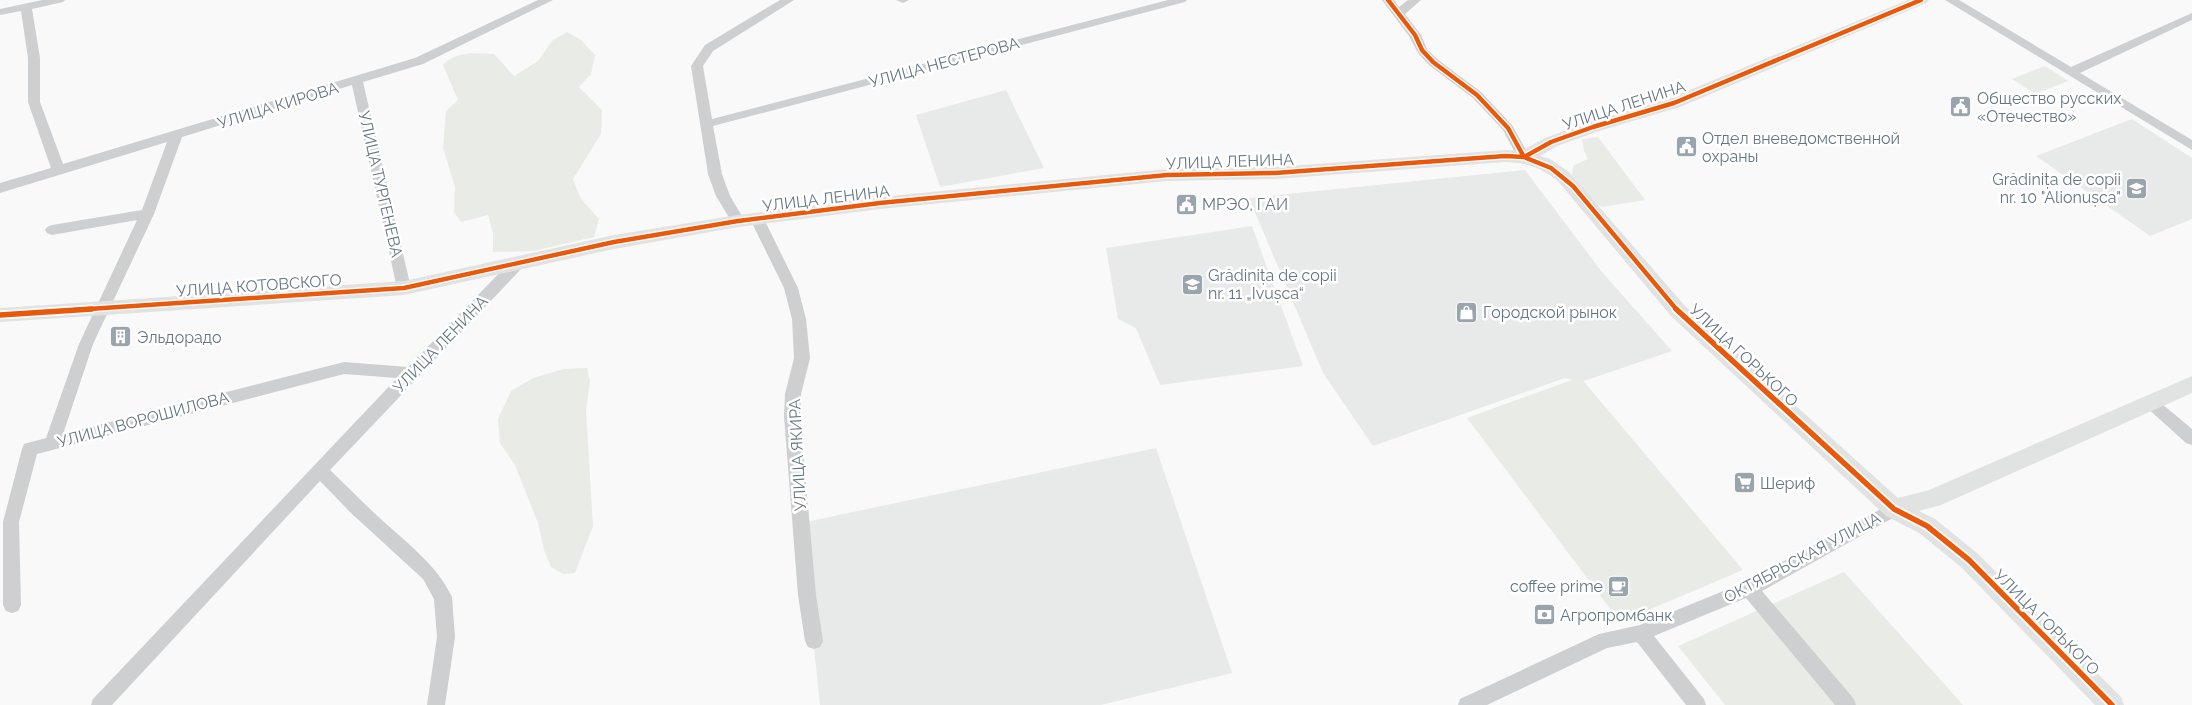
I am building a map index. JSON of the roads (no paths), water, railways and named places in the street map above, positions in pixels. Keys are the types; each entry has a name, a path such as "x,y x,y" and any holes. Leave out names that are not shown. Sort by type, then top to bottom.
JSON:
{"street":[{"path":"0,12 59,0"},
{"name":"УЛИЦА КИРОВА","path":"0,188 419,62 547,0"},
{"path":"738,221 723,196 715,174 697,71 700,61 709,48 788,0"},
{"name":"УЛИЦА НЕСТЕРОВА","path":"707,124 1181,0"},
{"path":"1388,0 1415,36 1422,50 1433,62 1477,95 1508,128 1524,157"},
{"path":"1399,13 1415,0"},
{"name":"УЛИЦА ЛЕНИНА","path":"100,705 517,264 614,242 738,221 880,203 1167,175 1275,173 1505,156 1524,157 1551,142 1584,130 1674,103 1714,88 1921,0"},
{"path":"1951,0 2192,146"},
{"path":"26,7 34,58 34,102 58,170"},
{"path":"2071,72 2192,16"},
{"name":"УЛИЦА ТУРГЕНЕВА","path":"357,81 404,288"},
{"path":"52,443 86,344 147,214 176,136"},
{"name":"УЛИЦА ГОРЬКОГО","path":"1524,157 1544,163 1563,176 1678,311 1894,509 1927,526 1969,560 2112,705"},
{"path":"52,230 147,214"},
{"name":"УЛИЦА ЯКИРА","path":"757,219 791,288 801,333 802,358 793,394 792,416 807,595 814,641"},
{"name":"УЛИЦА КОТОВСКОГО","path":"0,315 404,288 517,264"},
{"name":"УЛИЦА ВОРОШИЛОВА","path":"12,605 11,522 30,449 344,368 412,373"},
{"name":"ОКТЯБРЬСКАЯ УЛИЦА","path":"1467,705 1605,640 1641,633 1749,589 1894,509 1933,498 2192,384"},
{"path":"2150,402 2192,438"},
{"path":"321,471 357,508 429,574 443,597 446,637 436,705"},
{"path":"1749,589 1847,705"},
{"path":"1641,633 1697,705"}],"place":[{"name":"Общество русских «Отечество»","path":"1961,107"},
{"name":"Отдел вневедомственной охраны","path":"1686,147"},
{"name":"Grădinița de copii nr. 10 \"Alionușca\"","path":"2137,188"},
{"name":"МРЭО, ГАИ","path":"1186,204"},
{"name":"Grădinița de copii nr. 11 „Ivușca“","path":"1192,284"},
{"name":"Городской рынок","path":"1467,312"},
{"name":"Эльдорадо","path":"121,337"},
{"name":"Шериф","path":"1744,483"},
{"name":"coffee prime","path":"1619,586"},
{"name":"Агропромбанк","path":"1544,615"}]}
